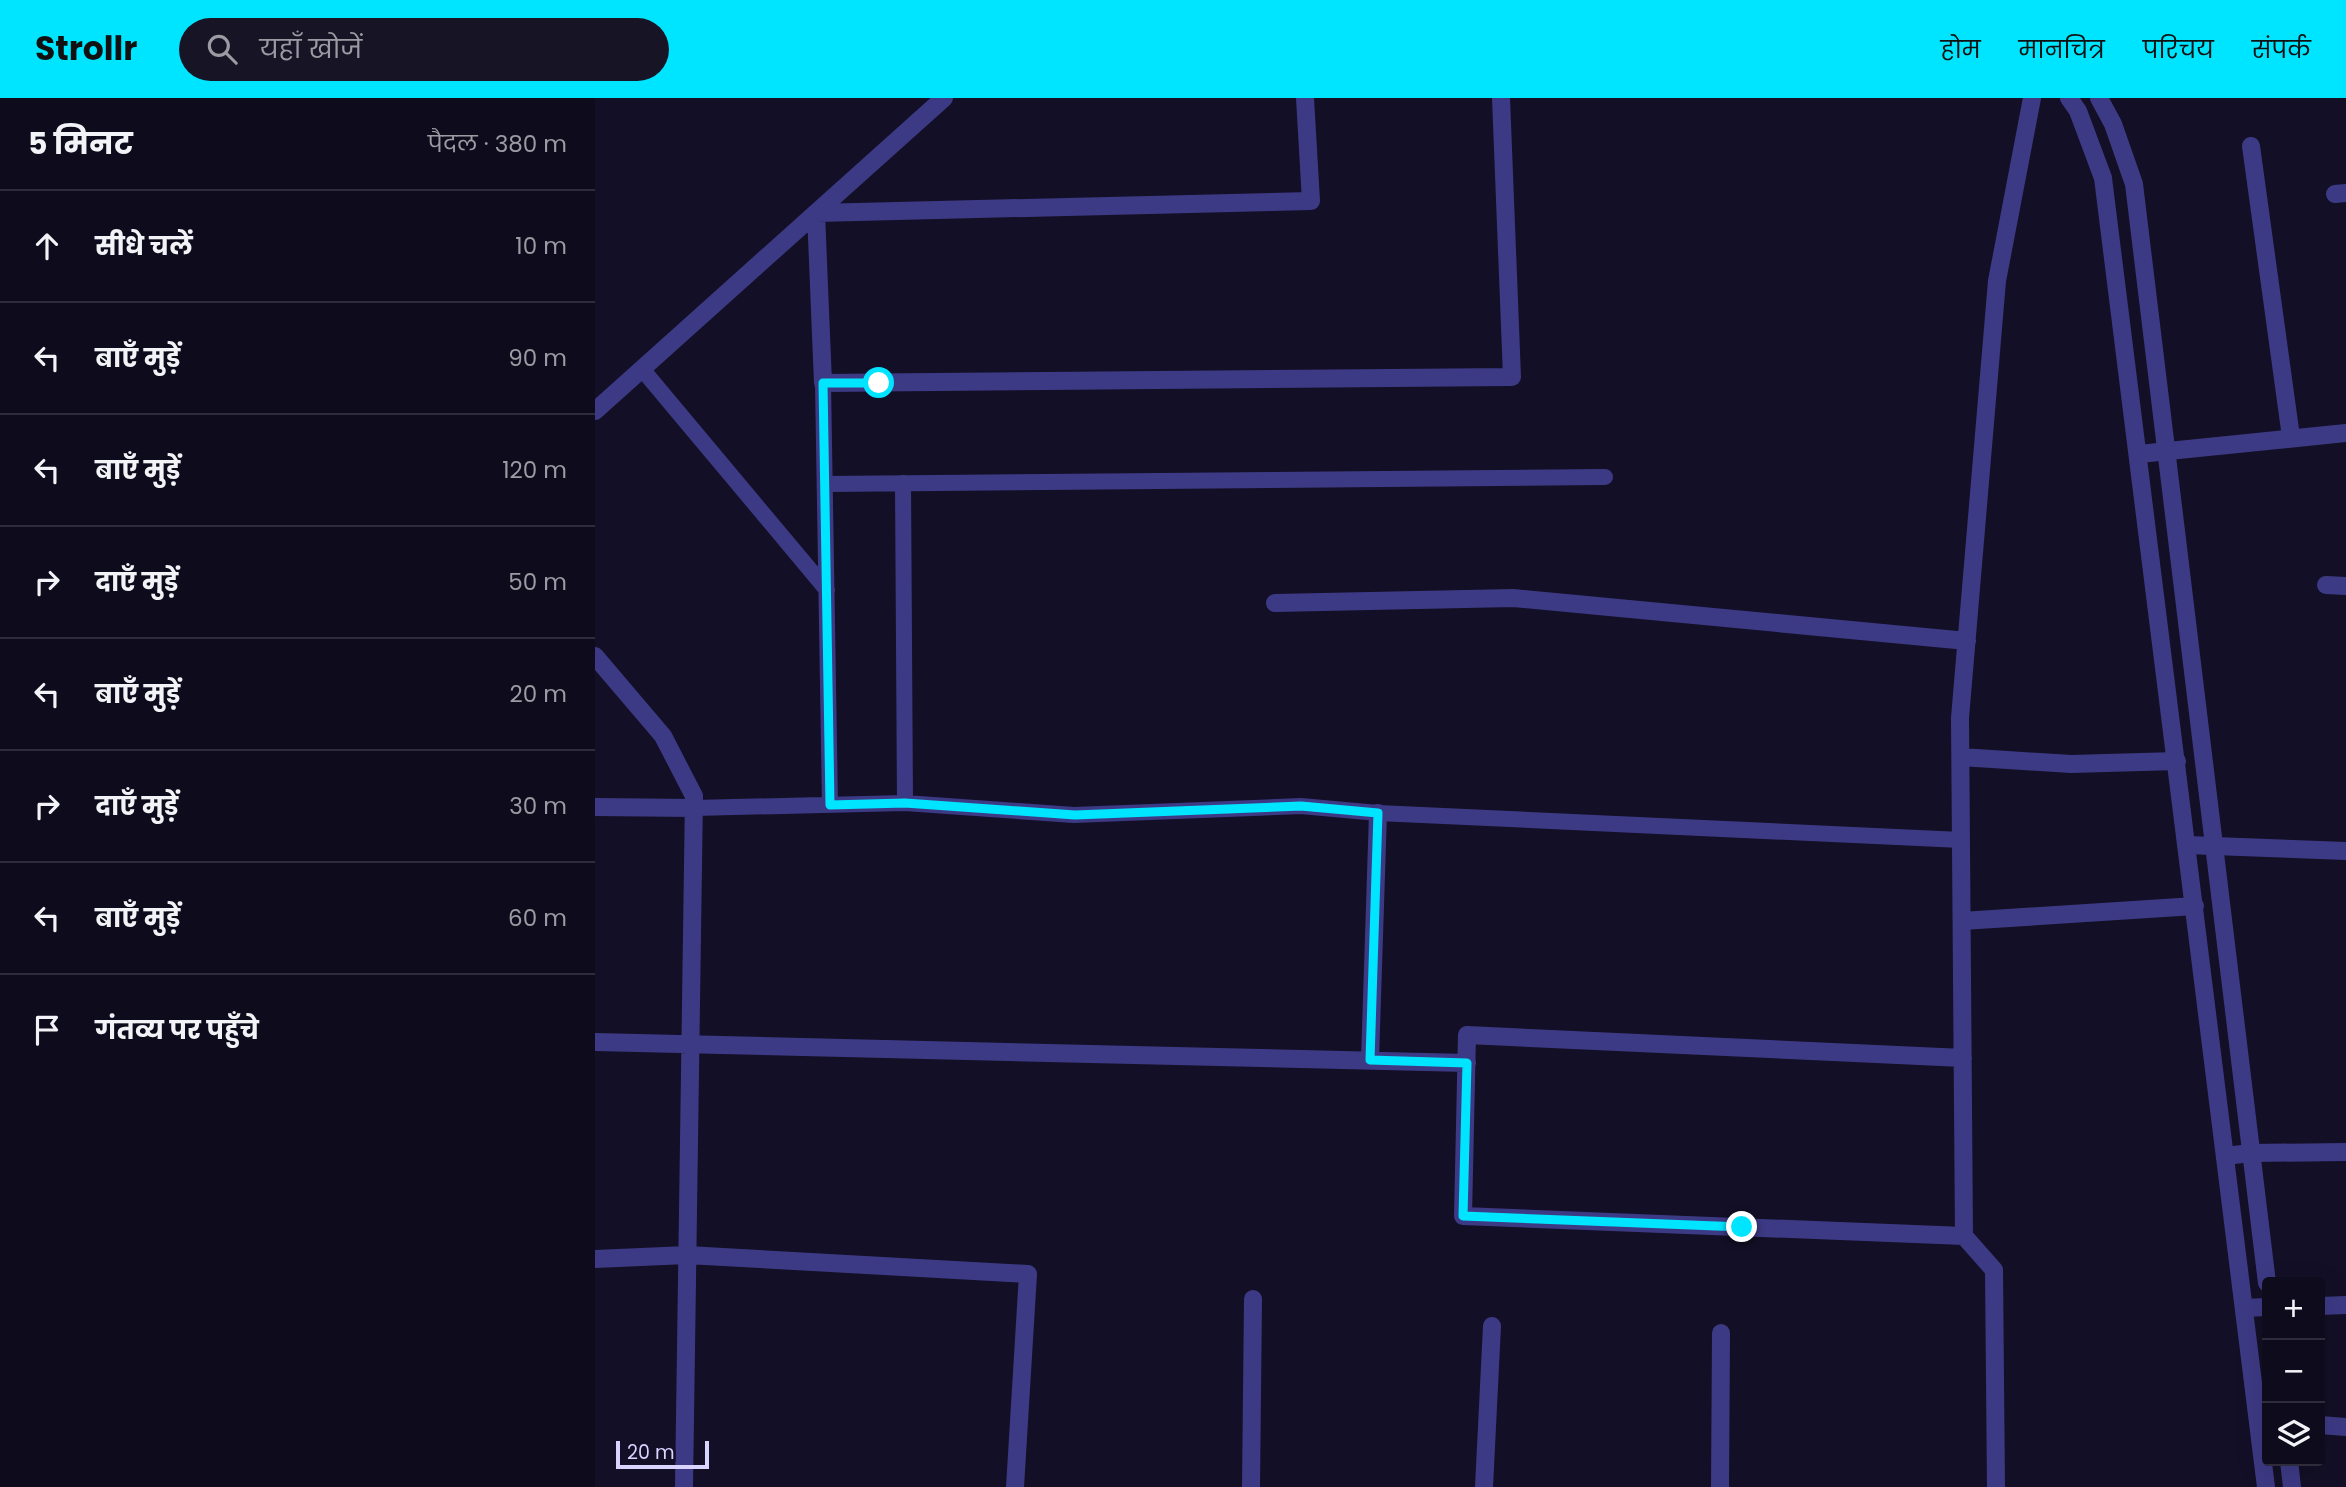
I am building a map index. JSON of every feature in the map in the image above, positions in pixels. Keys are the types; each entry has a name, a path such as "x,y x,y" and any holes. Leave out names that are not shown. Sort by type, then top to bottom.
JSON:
{"street":[{"path":"595,411 944,98"},
{"path":"816,213 1311,201 1305,98"},
{"path":"816,213 823,383 1512,377 1501,98"},
{"path":"1996,1487 1994,1270 1965,1236 1960,718 1997,281 2032,98"},
{"path":"2069,98 2078,111 2103,178 2244,1308 2262,1419"},
{"path":"2099,98 2113,124 2134,184 2266,1277"},
{"path":"2251,146 2291,437"},
{"path":"2139,454 2346,433"},
{"path":"2326,585 2346,586"},
{"path":"1275,603 1513,598 1967,641"},
{"path":"595,656 663,736 694,796 684,1487"},
{"path":"1961,757 2071,764 2177,761"},
{"path":"595,807 694,808"},
{"path":"1370,1060 1378,813"},
{"path":"2187,845 2346,851"},
{"path":"1962,921 2195,906"},
{"path":"1963,1058 1467,1035 1463,1216 1965,1236"},
{"path":"595,1042 1467,1063"},
{"path":"2225,1156 2251,1153 2346,1152"},
{"path":"595,1259 687,1255 1028,1274 1015,1487"},
{"path":"1251,1487 1253,1298"},
{"path":"2325,1306 2346,1305"},
{"path":"2244,1308 2262,1307"},
{"path":"1484,1487 1492,1326"},
{"path":"1720,1487 1721,1333"},
{"path":"2325,1426 2346,1426"},
{"path":"2265,1466 2266,1487"},
{"path":"2290,1466 2292,1487"}],"lane":[{"path":"642,369 827,590"},
{"path":"823,383 830,805"},
{"path":"825,484 1605,477"},
{"path":"903,483 905,803"},
{"path":"694,808 905,803 1075,815 1301,806 1378,813 1961,840"}],"route":[{"path":"879,383 823,383 830,805 905,803 1075,815 1301,806 1378,813 1370,1060 1467,1063 1463,1216 1742,1227"}]}
